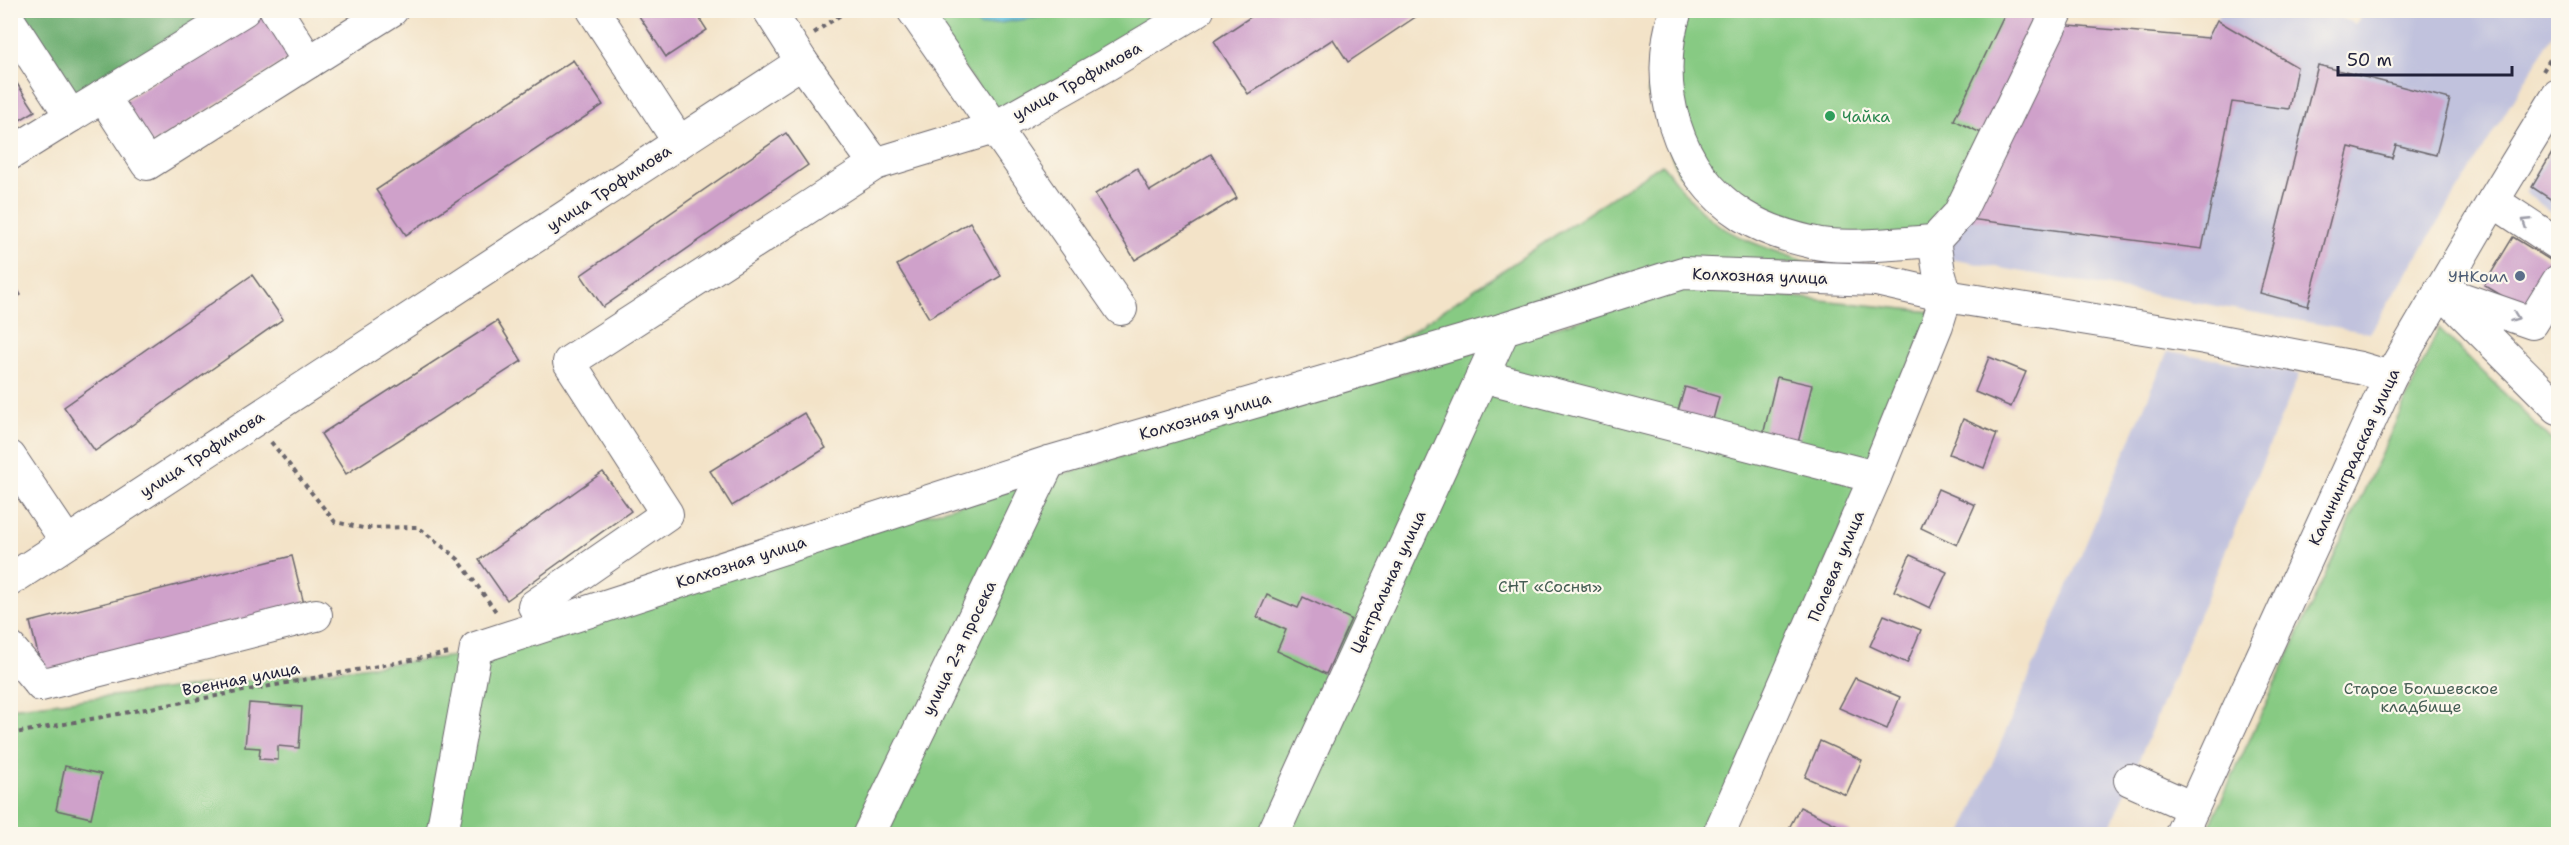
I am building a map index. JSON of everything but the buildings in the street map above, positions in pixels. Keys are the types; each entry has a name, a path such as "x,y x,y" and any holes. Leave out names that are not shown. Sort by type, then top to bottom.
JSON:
{"street":[{"path":"10,154 244,10"},
{"path":"276,10 309,62"},
{"path":"103,96 147,164 392,10"},
{"path":"593,10 679,142"},
{"path":"769,10 802,62 875,164"},
{"path":"912,10 1121,309"},
{"name":"улица Трофимова","path":"534,606 668,514 569,362 875,164 994,128 1198,10"},
{"path":"1676,10 1666,58 1672,121 1697,171 1721,199 1743,217 1813,243 1854,244 1934,241 1959,214 2058,10"},
{"path":"10,22 70,116"},
{"name":"улица Трофимова","path":"10,580 802,62"},
{"name":"Калининградская улица","path":"2187,821 2390,377 2493,201 2559,95"},
{"path":"2493,201 2559,244"},
{"path":"1934,241 1939,273 1946,296"},
{"name":"Колхозная улица","path":"476,648 1049,462 1504,329 1683,273 1876,280 1946,296 2216,340 2360,368 2390,377"},
{"path":"2440,290 2532,323 2559,281"},
{"path":"2440,290 2559,408"},
{"name":"Полевая улица","path":"1719,834 1875,477 1937,325 1946,296"},
{"name":"Центральная улица","path":"1273,834 1504,329"},
{"path":"1482,376 1875,477"},
{"path":"10,457 67,542"},
{"name":"улица 2-я просека","path":"869,834 1049,462"},
{"path":"10,648 41,685 316,615"},
{"path":"442,834 476,648"},
{"path":"2130,780 2187,821"}],"path":[{"path":"255,419 335,522 363,528 418,526 458,559 501,618 534,606"},
{"name":"Военная улица","path":"10,734 476,648"}],"shaded area":[{"path":"2221,11 2326,11 2355,24 2365,11 2558,11 2558,27 2370,333 1944,258 2058,25 2207,37"},
{"path":"2558,140 2558,218 2525,192"},
{"path":"2168,351 2299,374 2108,834 1962,834"}],"green space":[{"path":"11,10 235,11 72,109"},
{"path":"924,11 1167,11 999,118"},
{"name":"Чайка","path":"1665,11 2055,11 1934,234 1771,240 1679,175 1648,93"},
{"path":"1662,164 1698,207 1723,228 1761,246 1814,265 1677,261 1394,343"},
{"name":"СНТ «Сосны»","path":"1693,286 1932,312 1713,834 11,834 10,708 499,651 701,582"},
{"name":"Старое Болшевское кладбище","path":"2439,328 2558,447 2558,834 2206,834"}],"water":[{"path":"968,11 1078,11 980,26"}],"place":[{"name":"Чайка","path":"1830,116"},
{"name":"УНКоил","path":"2520,276"}]}
